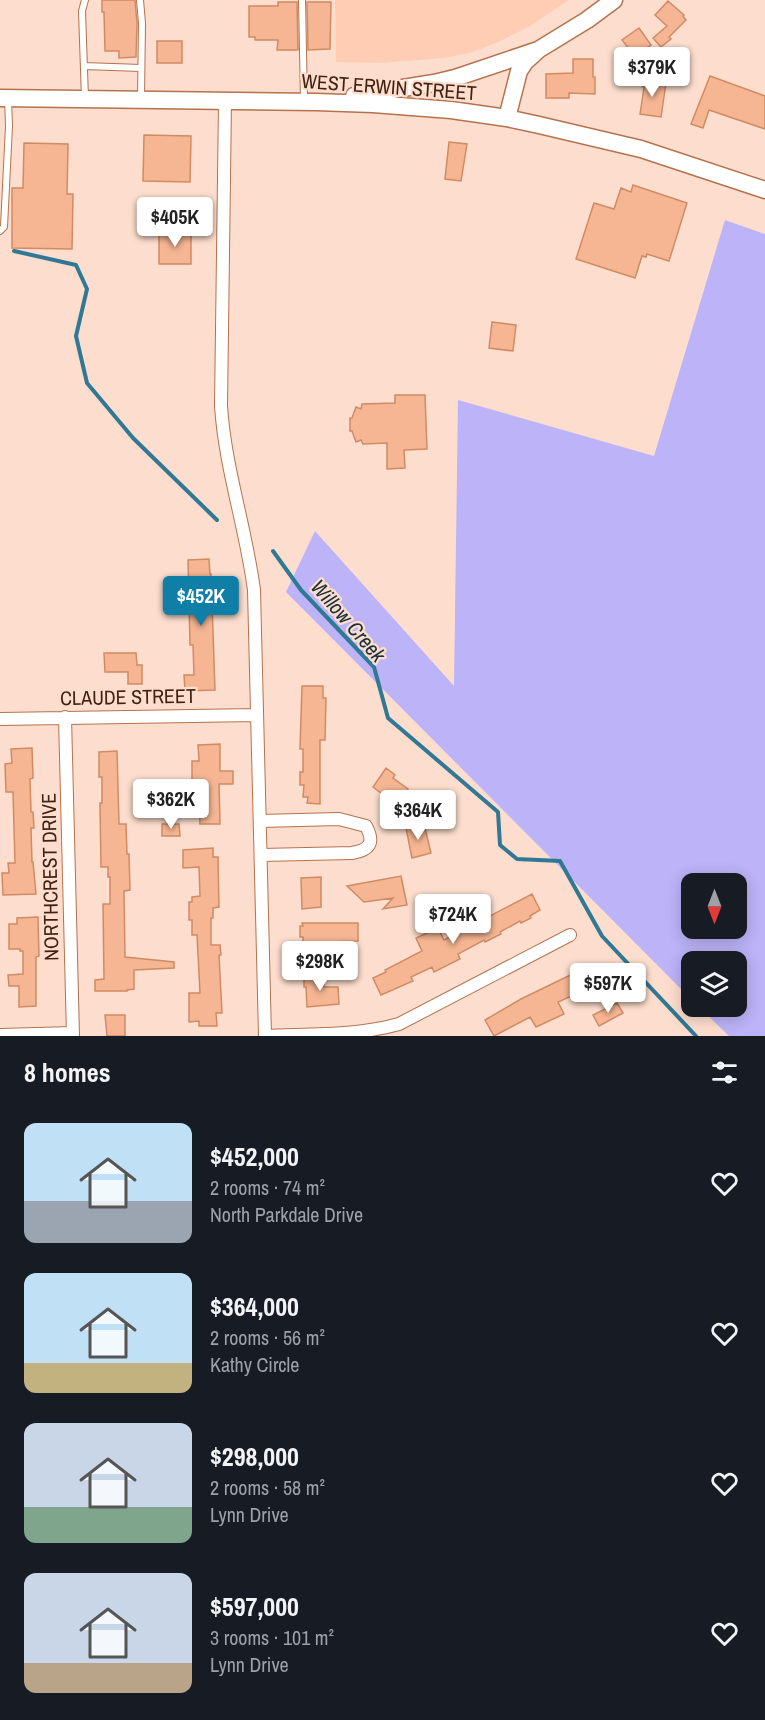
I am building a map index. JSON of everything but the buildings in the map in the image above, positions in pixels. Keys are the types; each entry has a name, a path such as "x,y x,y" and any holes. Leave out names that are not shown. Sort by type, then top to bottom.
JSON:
{"main road":[{"path":"507,118 519,72 525,62 538,50 587,20 614,0"},
{"path":"310,102 434,83 474,73 538,50"},
{"name":"WEST ERWIN STREET","path":"4,98 310,102 430,108 507,118 574,132 641,149 765,190"}],"street":[{"path":"225,101 221,406 224,441 248,549 254,590 266,1036 350,1034 388,1028 570,935"},
{"name":"CLAUDE STREET","path":"0,719 257,715"},
{"name":"NORTHCREST DRIVE","path":"65,717 73,1035"},
{"path":"260,821 339,819 366,826 370,834 370,842 364,851 352,854 261,855"},
{"path":"0,1035 73,1035"}],"lane":[{"path":"85,0 82,11 85,99"},
{"path":"140,0 142,8 141,100"},
{"path":"302,0 310,102"},
{"path":"84,66 141,68"},
{"path":"0,231 4,227 9,126 4,98"}],"shaded area":[{"path":"335,0 569,0 530,26 470,53 444,58 379,63 336,62"},
{"path":"725,220 765,234 765,1036 729,1036 709,1017 747,1017 747,951 681,951 681,989 286,592 315,531 454,686 458,400 654,456"}],"waterway":[{"name":"Willow Creek","path":"14,251 76,265 87,289 76,336 87,383 133,438 217,520"},
{"name":"Willow Creek","path":"273,551 301,590 374,667 388,718 498,812 500,845 517,859 560,861 602,936 696,1036"}]}
